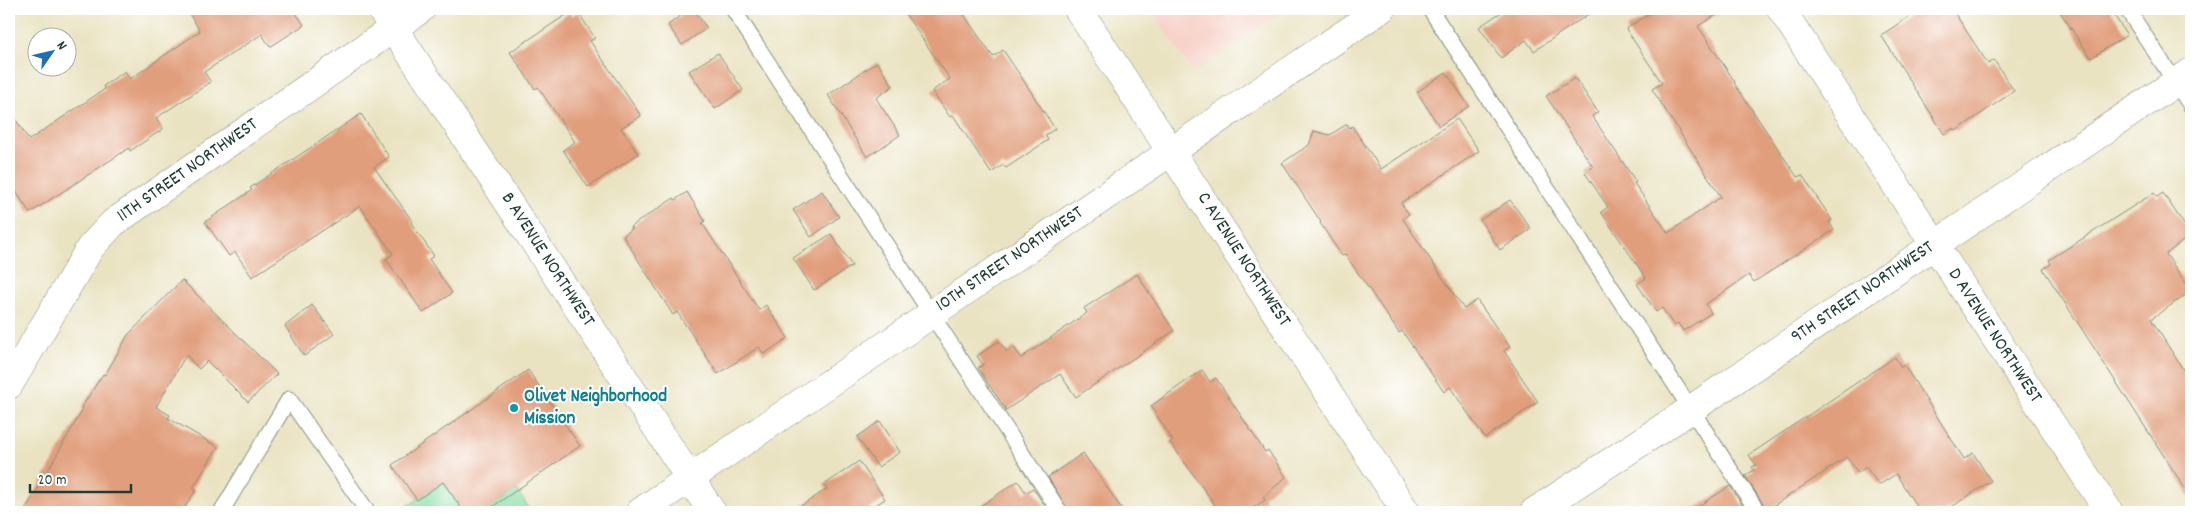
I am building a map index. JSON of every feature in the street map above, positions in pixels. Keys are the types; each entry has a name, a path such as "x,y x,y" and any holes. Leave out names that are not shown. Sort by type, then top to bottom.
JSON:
{"street":[{"name":"11TH STREET NORTHWEST","path":"9,385 90,248 113,223 387,18 421,9"},
{"name":"C AVENUE NORTHWEST","path":"1078,9 1406,512"},
{"name":"10TH STREET NORTHWEST","path":"640,512 1381,9"},
{"name":"D AVENUE NORTHWEST","path":"1781,9 2110,512"},
{"name":"B AVENUE NORTHWEST","path":"387,18 712,512"},
{"name":"9TH STREET NORTHWEST","path":"1534,512 1690,410 2184,77"}],"lane":[{"path":"733,9 1060,512"},
{"path":"1430,9 1758,512"},
{"path":"2127,9 2184,77 2191,106"},
{"path":"221,512 289,400 368,512"}],"shaded area":[{"path":"1151,9 1286,9 1193,73"}],"green space":[{"path":"443,482 464,512 399,512"},
{"path":"517,490 531,512 485,512"}],"building":[{"path":"186,9 302,9 296,13 304,25 270,47 262,34 204,72 211,82 156,118 163,129 130,151 129,148 30,213 9,181 9,109 29,140 105,89 103,86 125,71 130,79 200,31"},
{"path":"690,9 693,9 707,28 682,45 668,25"},
{"path":"902,9 960,9 993,57 1003,50 1022,78 1055,129 1045,135 1048,140 1006,168 1003,165 991,173 953,115 950,117 932,91 950,79"},
{"path":"1506,9 1596,9 1534,51 1526,40 1501,58 1479,27"},
{"path":"1656,9 1726,9 1698,26 1797,177 1802,175 1832,220 1829,222 1834,230 1754,282 1749,275 1706,304 1711,313 1683,331 1678,323 1674,326 1662,308 1656,312 1637,284 1646,278 1601,212 1608,207 1585,173 1593,167 1546,96 1575,78 1598,112 1592,116 1668,233 1721,197 1652,89 1662,83 1626,29"},
{"path":"1921,9 1952,9 1988,64 1994,60 2014,91 1956,131 1954,128 1944,134 1881,35"},
{"path":"2058,9 2110,9 2127,35 2091,58"},
{"path":"578,12 595,38 590,41 641,116 621,128 638,154 588,187 563,150 575,142 538,87 535,89 510,52 569,13 572,16"},
{"path":"718,53 743,90 715,109 689,71"},
{"path":"877,62 893,86 876,98 900,135 867,157 828,95"},
{"path":"1446,72 1469,106 1439,126 1417,92"},
{"path":"361,114 389,157 374,167 413,222 411,223 434,256 429,259 452,293 423,313 386,259 393,254 360,206 252,277 235,252 229,256 205,222 252,190 250,188"},
{"path":"1457,119 1479,151 1401,203 1409,214 1403,219 1464,309 1477,300 1510,347 1504,351 1538,402 1485,438 1450,387 1444,392 1402,331 1399,333 1345,254 1342,256 1282,163 1309,145 1314,131 1330,135 1347,124 1350,128 1352,126 1381,169"},
{"path":"822,191 839,217 811,237 793,210"},
{"path":"687,192 705,221 702,223 759,310 766,305 788,338 764,354 759,347 718,374 677,312 673,315 623,236 632,229 630,227 674,198 675,200"},
{"path":"2154,193 2157,197 2163,193 2191,235 2166,254 2191,291 2151,319 2191,382 2191,498 2043,269 2051,264 2049,260"},
{"path":"1510,200 1531,229 1500,250 1480,220"},
{"path":"831,234 852,266 814,290 793,258"},
{"path":"1137,274 1174,331 1076,397 1060,374 1006,410 978,368 983,365 977,356 999,341 1007,352 1014,347 1021,358 1087,313 1084,308"},
{"path":"182,280 277,374 248,402 207,361 199,369 186,355 156,407 170,415 168,418 218,447 193,488 196,490 182,512 24,512 83,409 81,408 103,374 105,375 128,335"},
{"path":"312,305 334,334 304,356 285,326"},
{"path":"1895,357 1901,367 1904,365 1964,459 1973,453 1991,481 1944,512 1920,512 1896,474 1879,485 1866,467 1858,473 1847,457 1767,510 1745,476 1754,470 1752,467 1756,465 1749,455"},
{"name":"Olivet Neighborhood Mission","path":"528,370 580,446 485,512 464,512 443,482 417,500 392,465"},
{"path":"1202,370 1210,382 1216,378 1265,452 1268,450 1286,477 1263,497 1265,500 1247,512 1220,512 1170,442 1173,441 1151,406"},
{"path":"880,421 900,452 878,467 857,437"},
{"path":"1083,453 1124,512 1069,512 1048,477"},
{"path":"859,461 885,499 865,512 792,512 827,489 824,485"},
{"path":"1018,481 1026,493 1033,488 1049,512 971,512"},
{"path":"1730,486 1747,512 1689,512"}],"place":[{"name":"Olivet Neighborhood Mission","path":"514,408"}]}
